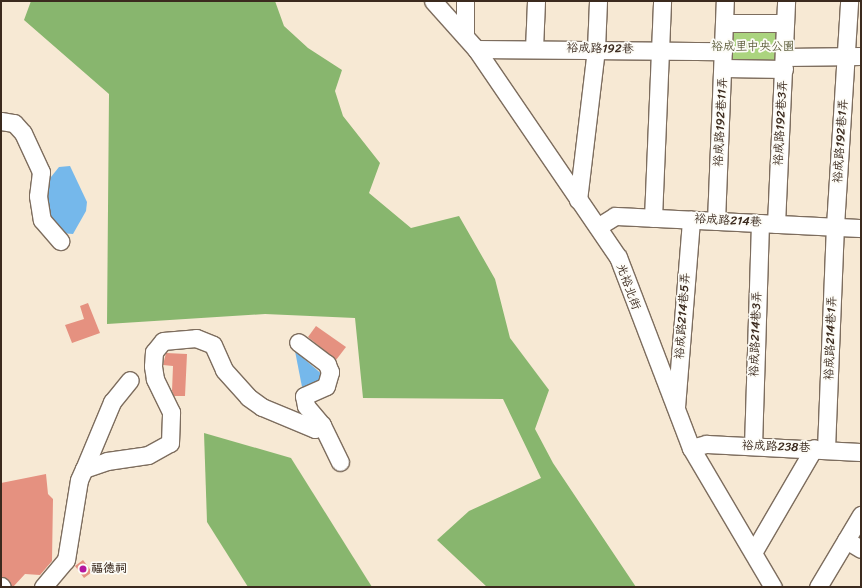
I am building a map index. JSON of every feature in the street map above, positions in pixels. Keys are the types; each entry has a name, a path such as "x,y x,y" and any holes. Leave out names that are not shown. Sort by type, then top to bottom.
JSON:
{"street":[{"name":"光裕北街","path":"433,1 447,19 465,33 578,200 599,226 618,257 676,413 691,448 754,551 773,587"},
{"path":"465,33 466,1"},
{"path":"534,49 536,1"},
{"path":"578,200 596,49 598,1"},
{"path":"653,218 662,1"},
{"name":"裕成路192巷11弄","path":"716,221 724,68 725,1"},
{"name":"裕成路192巷3弄","path":"768,223 784,63 786,1"},
{"name":"裕成路192巷1弄","path":"835,226 854,56 849,1"},
{"path":"725,23 785,23"},
{"name":"裕成路192巷","path":"476,49 724,50"},
{"path":"724,68 854,56"},
{"path":"1,121 14,123 23,133 41,172 38,196 42,220 60,241"},
{"name":"裕成路214巷","path":"599,226 615,216 861,228"},
{"name":"裕成路214巷5弄","path":"676,413 691,220"},
{"name":"裕成路214巷3弄","path":"753,446 768,223"},
{"name":"裕成路214巷1弄","path":"820,448 835,226"},
{"path":"84,469 107,460 148,455 170,443 171,412 155,379 154,352 163,341 181,336 213,345 224,370 262,407 315,429 322,425"},
{"path":"298,342 327,364 330,372 326,386 304,396 306,406 322,425 340,462"},
{"path":"43,587 66,560 79,480 112,402 130,380"},
{"name":"裕成路238巷","path":"691,448 706,444 820,448 861,452"},
{"path":"754,551 820,448"},
{"path":"818,587 861,515"},
{"path":"846,540 861,549"}],"green space":[{"path":"31,1 275,1 284,26 308,48 342,70 335,91 343,116 380,163 369,193 411,228 459,216 495,279 510,338 549,390 535,429 553,463 636,587 487,587 437,540 469,511 541,478 503,399 363,398 355,318 265,314 107,324 109,94 24,20"},
{"name":"裕成里中央公園","path":"732,29 777,29 777,64 732,64"},
{"path":"204,433 291,458 372,587 248,587 207,522"}],"water":[{"path":"70,166 87,202 86,211 73,234 60,233 45,212 43,187 59,167"},
{"path":"295,351 324,376 310,386 302,387"}],"building":[{"path":"88,303 100,333 72,343 65,325 84,319 80,306"},
{"path":"316,326 346,347 336,360 308,337"},
{"path":"166,353 187,354 185,396 174,396 172,391 173,366 163,365"},
{"path":"46,474 48,494 53,499 52,561 40,575 25,574 13,587 1,576 1,483"},
{"name":"福德祠","path":"83,560 92,572 84,578 75,566"}],"place":[{"name":"福德祠","path":"83,569"}]}
